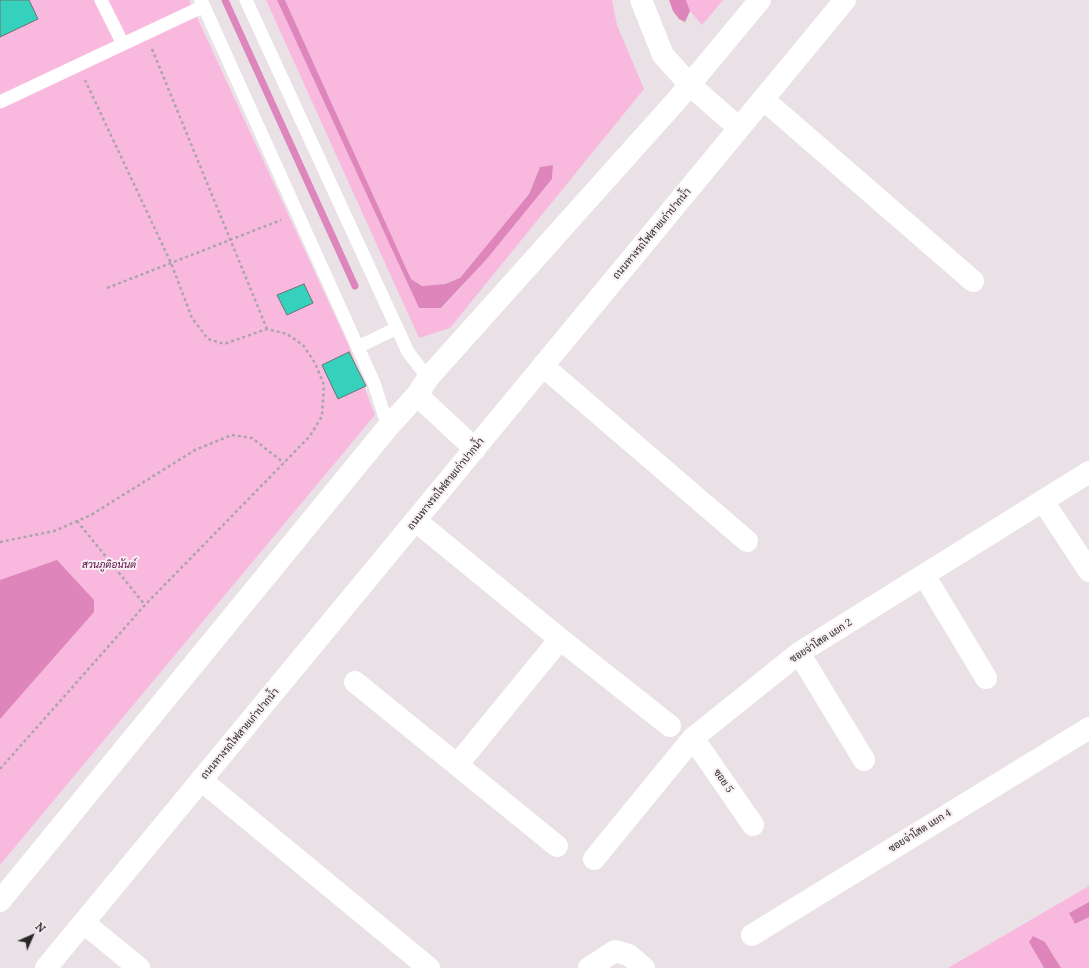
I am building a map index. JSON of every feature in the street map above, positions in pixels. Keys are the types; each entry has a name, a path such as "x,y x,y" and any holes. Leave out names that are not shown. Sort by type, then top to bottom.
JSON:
{"street":[{"path":"642,0 663,55 690,84 739,128"},
{"path":"0,901 422,386 690,84 760,0"},
{"name":"ถนนทางรถไฟสายเก่าปากน้ำ","path":"46,968 845,0"},
{"path":"763,99 973,281"},
{"path":"543,366 747,541"},
{"path":"422,386 475,449"},
{"name":"ซอยจ่าโสด แยก 2","path":"594,859 693,738 800,653 1089,472"},
{"path":"1043,501 1089,571"},
{"path":"416,521 560,639 670,726"},
{"path":"924,575 986,678"},
{"path":"457,766 560,639"},
{"path":"800,653 864,760"},
{"path":"355,682 557,846"},
{"name":"ซอยจ่าโสด แยก 4","path":"752,935 1089,728"},
{"name":"ซอย 5","path":"693,738 753,825"},
{"path":"201,780 429,968"},
{"path":"84,923 139,968"},
{"path":"589,968 615,951 629,955 644,968"}],"lane":[{"path":"101,0 123,44"},
{"path":"246,0 408,352 422,386"},
{"path":"0,102 145,34 202,3 374,383 388,427"},
{"path":"358,347 397,328"}],"path":[{"path":"145,34 268,329"},
{"path":"0,769 145,606 310,436 322,416 324,385 315,363 303,345 287,334 268,329 224,344 208,339 192,318 171,263 78,65"},
{"path":"107,288 298,213"},
{"path":"0,542 54,530 91,515 195,450 232,435 252,438 284,463"},
{"path":"77,521 145,606"}],"green space":[{"name":"สวนภูติอนันต์","path":"0,0 189,0 348,344 375,415 0,865"},
{"path":"266,0 277,0 419,308 442,308 486,260 552,179 553,165 540,167 529,194 460,278 445,284 422,286 411,279 285,0 612,0 617,25 644,89 450,328 419,338"},
{"path":"686,0 723,0 702,25 690,11"},
{"path":"1089,886 1089,902 1069,913 1075,924 1089,917 1089,968 1061,968 1045,942 1029,942 1044,968 948,968"}],"shaded area":[{"path":"277,0 285,0 411,279 422,286 445,284 460,278 529,194 540,167 553,165 552,179 486,260 441,308 419,308"},
{"path":"669,0 686,0 690,11 685,22 679,19 673,11"},
{"path":"57,560 94,600 94,612 0,719 0,580"},
{"path":"1089,902 1089,917 1075,924 1069,913"},
{"path":"1033,936 1045,942 1061,968 1044,968 1029,942"}],"building":[{"path":"0,0 29,0 38,19 0,37"},
{"path":"304,284 313,303 287,315 277,295"},
{"path":"349,352 366,386 338,399 322,365"}],"waterway":[{"path":"225,0 355,286"}]}
